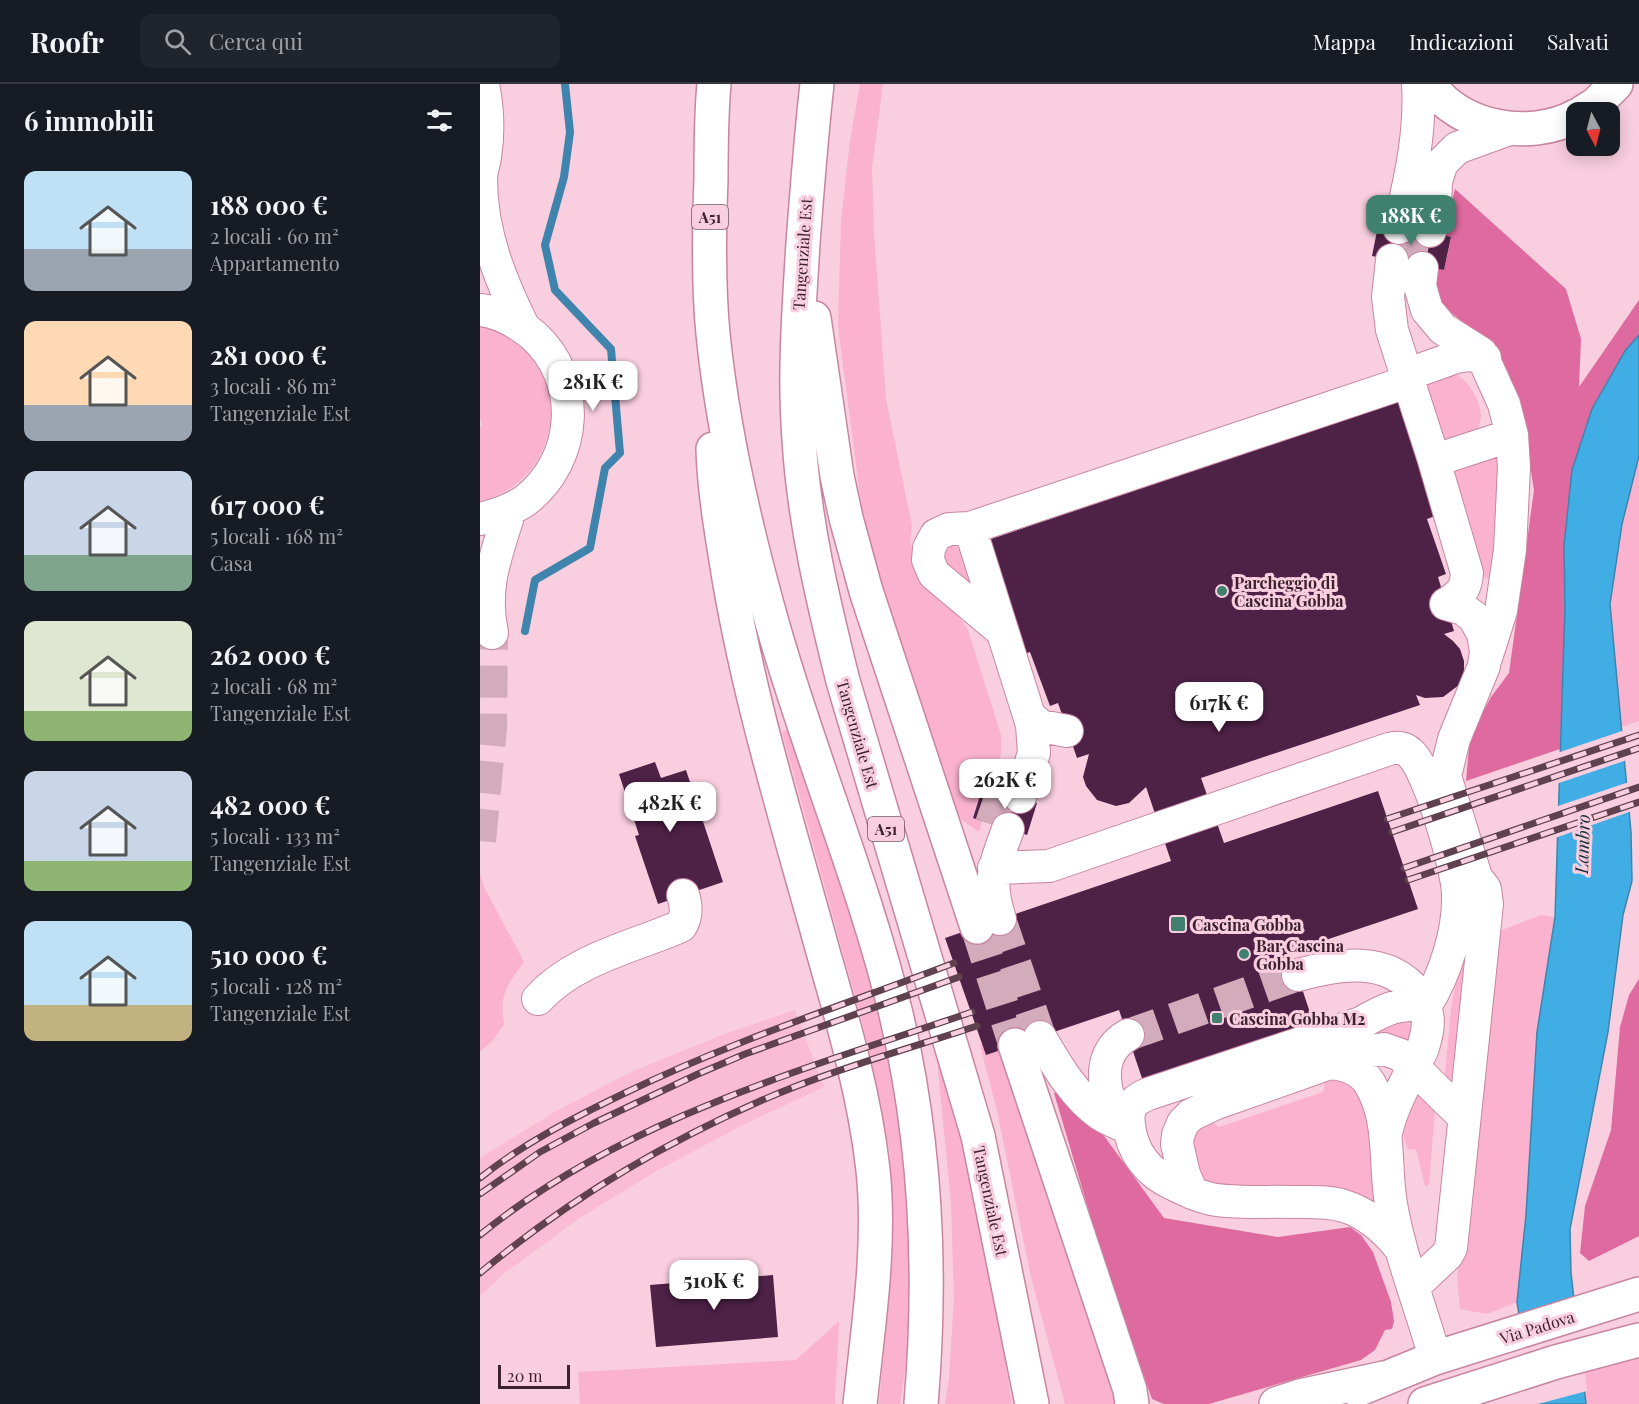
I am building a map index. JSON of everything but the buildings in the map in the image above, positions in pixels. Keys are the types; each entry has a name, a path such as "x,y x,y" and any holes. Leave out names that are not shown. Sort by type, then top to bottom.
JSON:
{"main road":[{"name":"A51","path":"714,84 710,124 710,244 715,351 732,462 764,592 791,685 869,919 896,1012 916,1122 924,1197 926,1316 921,1404"},
{"name":"Tangenziale Est","path":"817,84 809,149 798,314 798,420 803,483 815,564 843,681 978,1136 1032,1404"},
{"path":"1430,84 1444,101 1483,123 1512,128 1542,128 1566,120"},
{"path":"1598,102 1616,84"},
{"name":"A51","path":"803,245 832,447 846,518 870,602 988,923"},
{"path":"715,351 712,423 714,468 720,524 735,617 756,707 848,1044 863,1108 872,1165 874,1202 872,1286 860,1404"},
{"path":"1028,1041 1134,1399"},
{"name":"Via Padova","path":"1322,1404 1435,1358 1639,1294"},
{"path":"1425,1404 1501,1378 1639,1340"},
{"path":"1276,1404 1300,1396 1384,1378"}],"street":[{"path":"483,84 488,124 480,178 487,237 503,282 524,328"},
{"path":"1418,84 1415,230 1435,206 1436,181 1442,163 1457,148 1512,128"},
{"path":"1413,1287 1447,1255 1451,1248 1487,904 1485,889 1476,877 1446,783 1445,771 1486,658 1501,611 1509,560 1514,467 1512,435 1504,404 1485,358 1477,349 1443,329 1427,310 1420,286 1408,264 1389,304 1392,330 1467,573 1462,594 1446,604 1463,609 1474,617 1483,634 1486,658"},
{"path":"480,310 499,314 524,328 540,342 563,379 567,394 568,428 553,471 527,499 510,510 480,519"},
{"path":"1002,631 934,574 928,560 929,548 936,536 949,529 970,528 1408,381 1417,371 1456,357 1470,355 1485,358"},
{"path":"1433,457 1445,457 1512,435"},
{"path":"492,633 488,601 492,566 510,510"},
{"path":"970,528 1030,717 1011,794"},
{"path":"1030,717 1041,726 1067,730"},
{"path":"994,868 1049,866 1389,749 1400,748 1411,753 1416,759 1433,796 1458,888 1458,904 1449,951 1437,986 1426,1005"},
{"path":"988,923 1000,826"},
{"path":"538,999 552,984 578,969 681,926 686,911 683,895"},
{"path":"1298,975 1347,965 1381,968 1399,975 1426,1005 1428,1021 1425,1042 1394,1106 1386,1133"},
{"path":"1401,1249 1374,1222 1358,1211 1341,1205 1211,1199 1162,1179 1146,1165 1137,1151 1129,1128 1128,1113 1130,1105 1148,1094 1361,1023 1389,1008 1400,1005 1426,1005"},
{"path":"1128,1035 1120,1039 1113,1047 1107,1059 1105,1076 1106,1095 1110,1104 1129,1128"},
{"path":"1028,1041 1099,1113 1129,1128"},
{"path":"1192,1193 1184,1174 1177,1144 1183,1124 1191,1115 1214,1104 1361,1052 1384,1049 1401,1055 1414,1065 1464,1116"},
{"path":"1332,1063 1350,1067 1365,1076 1377,1096 1386,1133 1391,1204 1401,1249 1435,1358"}],"shaded area":[{"path":"860,84 883,84 872,168 874,233 886,399 912,526 910,543 924,574 949,601 968,630 1001,735 1001,754 993,789 983,786 973,817 982,821 979,832 952,813 867,550 838,326 841,222 850,141"},
{"path":"1455,189 1566,289 1581,339 1579,387 1639,300 1639,335 1625,351 1572,470 1564,546 1565,608 1560,749 1466,781 1470,736 1491,697 1509,673 1534,490 1524,428 1508,371 1473,330 1440,304 1425,266 1444,270 1451,238 1443,236"},
{"path":"480,326 514,341 524,349 540,369 549,392 551,415 547,438 538,459 523,478 504,492 480,501 480,427 482,426 480,419"},
{"path":"1453,373 1464,380 1472,390 1478,403 1481,419 1478,430 1441,443 1422,389 1429,379"},
{"path":"1491,456 1498,457 1509,470 1490,579 1479,576 1448,486 1453,470"},
{"path":"1639,456 1639,721 1621,727 1610,604 1622,524"},
{"path":"953,544 965,555 976,586 968,591 942,558 943,546"},
{"path":"791,729 859,928 893,1065 907,1151 911,1297 908,1351 900,1404 879,1404 890,1289 893,1217 890,1154 863,1025 782,732"},
{"path":"480,873 484,887 524,962 506,990 503,1005 504,1024 494,1039 480,1052"},
{"path":"1541,915 1555,917 1537,1032 1526,1215 1517,1302 1487,1314 1460,1309 1457,1279 1497,932"},
{"path":"1468,927 1458,1098 1444,1084 1451,1010 1465,932"},
{"path":"907,938 969,1140 1012,1404 945,1404 954,1298 951,1203 937,1059"},
{"path":"1639,979 1639,1236 1589,1261 1580,1253 1585,1206 1611,1130 1620,1027 1629,995"},
{"path":"795,1010 824,1087 745,1124 658,1170 578,1219 505,1273 480,1296 480,1158 558,1110 629,1073 719,1036"},
{"path":"1397,1020 1404,1021 1415,1028 1416,1046 1373,1040 1369,1030"},
{"path":"997,1038 1119,1404 1065,1404 1031,1277 997,1111 980,1045"},
{"path":"1343,1081 1353,1086 1364,1107 1373,1159 1376,1203 1221,1190 1197,1181 1188,1152 1197,1129 1211,1121 1219,1127 1323,1092 1325,1082"},
{"path":"1415,1084 1436,1097 1427,1186 1425,1186 1416,1149 1408,1150 1399,1120"},
{"path":"1072,1092 1164,1218 1278,1237 1350,1227 1361,1235 1373,1252 1391,1302 1394,1321 1392,1329 1385,1330 1375,1350 1361,1360 1209,1404 1164,1404 1152,1399 1101,1252 1054,1093"},
{"path":"839,1321 835,1404 580,1404 578,1372 796,1360"},
{"path":"1639,1355 1639,1404 1586,1404 1581,1367"}],"water":[{"name":"Lambro","path":"1639,335 1639,456 1622,524 1610,604 1631,832 1632,881 1623,915 1608,1032 1570,1229 1571,1273 1586,1404 1533,1404 1517,1302 1526,1215 1537,1032 1555,917 1565,608 1564,546 1572,470 1592,409 1625,351"}],"pier":[{"path":"1625,730 1627,760 1556,784 1557,753"},
{"path":"1629,782 1632,811 1555,838 1555,807"},
{"path":"1577,1300 1587,1391 1530,1404 1516,1320"}],"waterway":[{"path":"525,631 535,580 590,548 605,468 620,453 611,349 555,290 545,245 564,177 570,132 565,84"}],"tunnel":[{"path":"1409,263 1416,230"},
{"path":"480,841 491,728 492,633"},
{"path":"991,824 1002,792"},
{"path":"1000,919 1040,1037"},
{"path":"977,927 1015,1045"},
{"path":"1128,1035 1298,975"}],"railway":[{"path":"1387,819 1639,735"},
{"path":"1392,832 1639,748"},
{"path":"1404,868 1639,787"},
{"path":"1408,880 1639,802"},
{"path":"480,1178 514,1153 550,1131 665,1074 747,1040 954,963"},
{"path":"480,1194 540,1152 594,1123 698,1074 745,1054 959,977"},
{"path":"480,1235 535,1195 592,1160 653,1129 779,1078 972,1012"},
{"path":"480,1273 512,1247 579,1200 684,1137 811,1080 977,1026"}],"place":[{"name":"Parcheggio di Cascina Gobba","path":"1222,591"},
{"name":"Cascina Gobba","path":"1178,924"},
{"name":"Bar Cascina Gobba","path":"1244,954"},
{"name":"Cascina Gobba M2","path":"1217,1018"}]}
